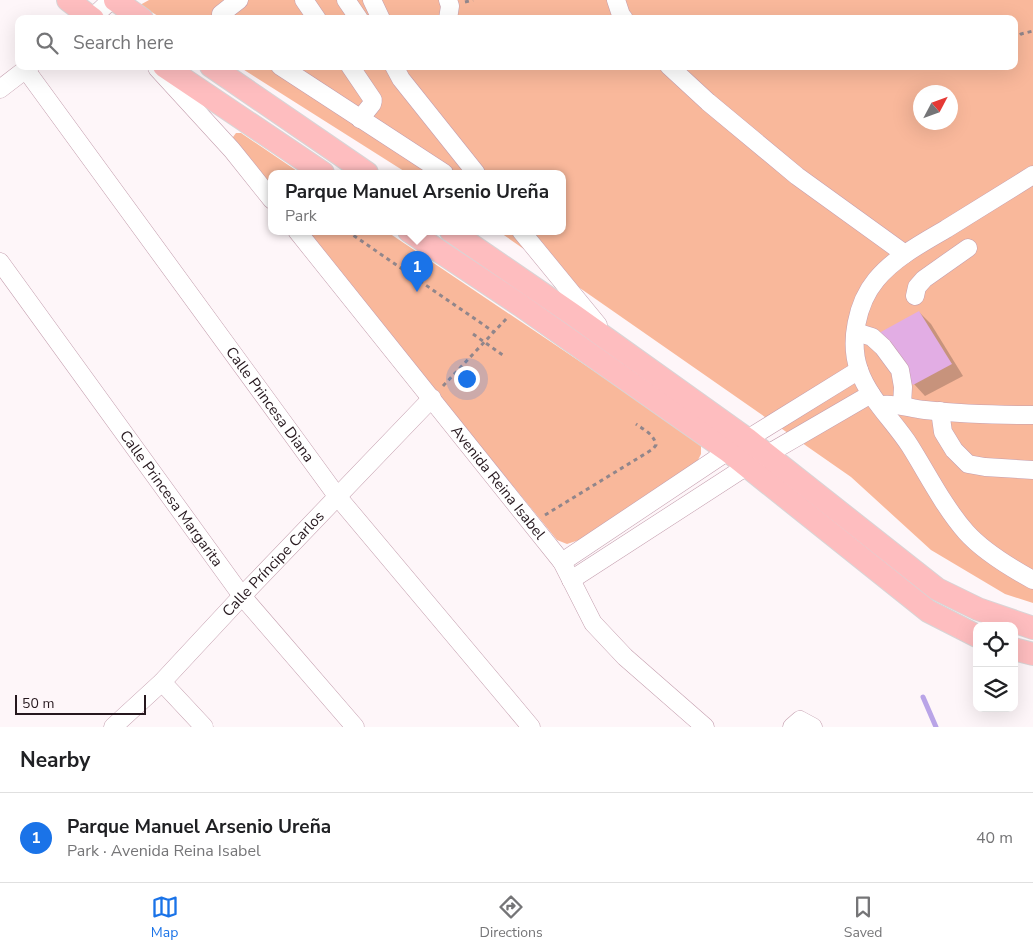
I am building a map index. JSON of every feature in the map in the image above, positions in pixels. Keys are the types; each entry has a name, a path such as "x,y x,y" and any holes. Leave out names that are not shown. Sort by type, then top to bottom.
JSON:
{"main road":[{"path":"68,0 88,15"},
{"path":"113,0 136,15"},
{"path":"170,70 319,170"},
{"path":"217,70 363,170"},
{"path":"415,235 520,305 728,451 928,610 973,634"},
{"path":"457,235 747,439 937,589 978,609 1033,628"},
{"path":"1018,650 1033,654"}],"street":[{"path":"96,15 113,0"},
{"path":"221,15 239,0"},
{"path":"304,0 314,15"},
{"path":"346,0 356,15"},
{"path":"372,0 379,15"},
{"path":"448,0 450,6 449,15"},
{"path":"616,0 621,15"},
{"path":"0,90 25,70"},
{"name":"Calle Princesa Diana","path":"29,70 338,496 531,727"},
{"path":"159,70 232,150 268,195"},
{"path":"286,70 439,170"},
{"path":"353,70 373,100 372,104 360,118"},
{"path":"396,70 401,79 474,170"},
{"path":"673,70 708,102 797,176 905,254"},
{"path":"1033,175 905,254 876,280 861,306 856,332 856,352 859,370 876,400 895,424 966,532 1006,566 1033,580"},
{"name":"Avenida Reina Isabel","path":"300,235 562,562 594,623 624,657 705,727"},
{"path":"524,235 613,343"},
{"path":"915,296 917,287 924,279 968,248"},
{"name":"Calle Princesa Margarita","path":"0,262 242,596 355,727"},
{"path":"856,332 872,337 883,347 900,370 903,387 902,405"},
{"path":"562,562 728,451 859,370"},
{"name":"Calle Príncipe Carlos","path":"113,727 162,682 432,398"},
{"path":"571,580 767,454 876,400 940,412 1033,415"},
{"path":"940,412 943,432 954,450 968,464 1033,470"},
{"path":"162,682 204,727"},
{"path":"792,727 800,720 813,727"}],"path":[{"path":"1018,37 1033,31"},
{"path":"353,235 494,332"},
{"path":"432,398 520,305"},
{"path":"473,334 504,356"},
{"path":"532,524 653,449 656,445 655,439 636,424"}],"shaded area":[{"path":"149,0 1033,0 1033,603 1005,594 931,550 851,477 504,235 566,235 566,170 402,170 244,70 1018,70 1018,15 156,15 140,5"},
{"path":"236,133 241,133 296,170 268,170 268,184 234,142 233,137"},
{"path":"309,235 392,235 701,443 701,454 695,466 579,540 567,544 557,540"}],"building":[{"path":"919,311 952,364 913,385 879,333"}],"waterway":[{"path":"923,697 936,727"}],"place":[{"name":"Parque Manuel Arsenio Ureña","path":"417,292"}]}
